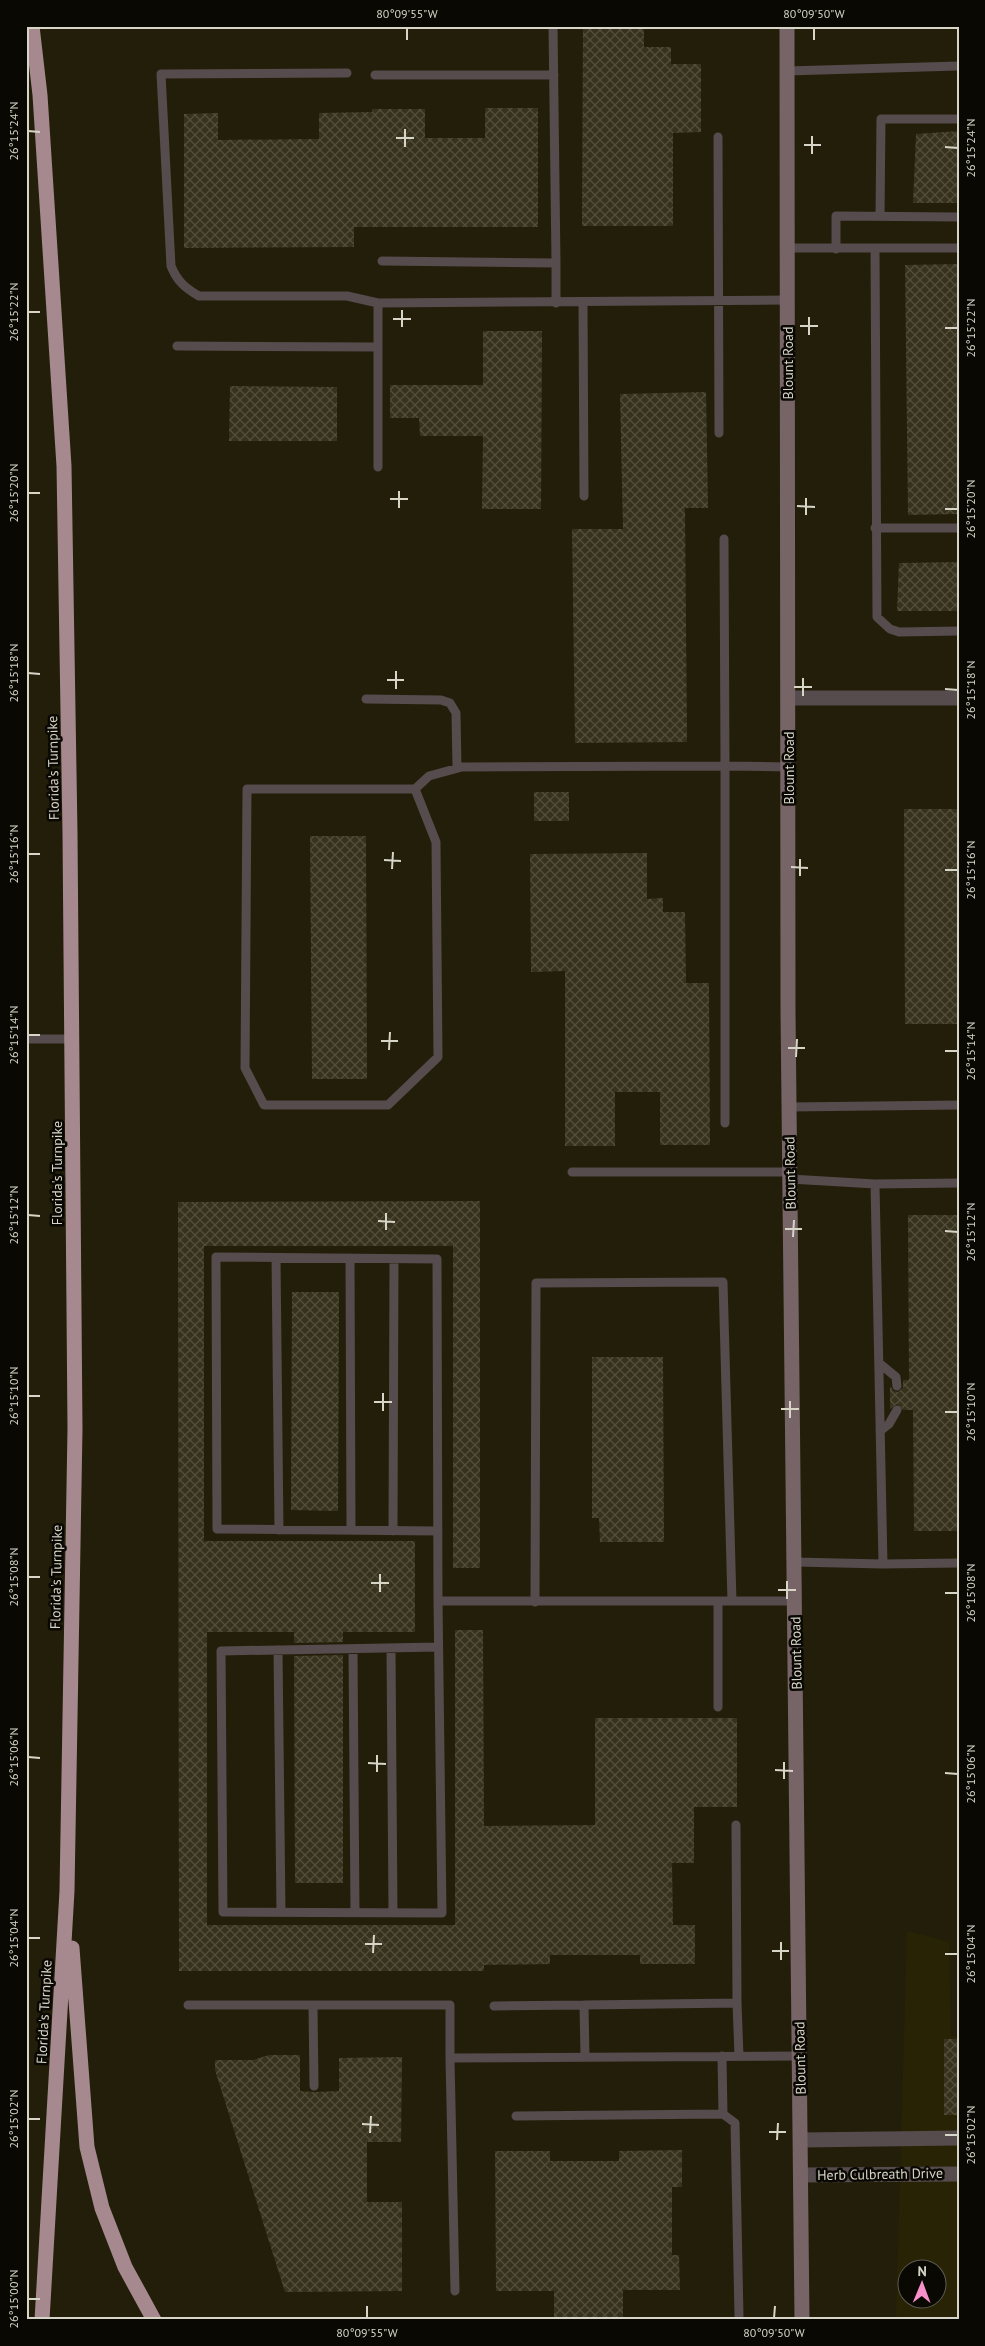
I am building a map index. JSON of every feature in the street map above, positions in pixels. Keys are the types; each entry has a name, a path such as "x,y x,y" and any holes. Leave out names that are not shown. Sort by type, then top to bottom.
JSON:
{"highway":[{"name":"Florida's Turnpike","path":"32,26 40,94 64,466 75,1429 67,1891 42,2320"},
{"path":"67,1891 87,2148 108,2225 125,2268 154,2320"}],"street":[{"name":"Blount Road","path":"787,26 789,1108 802,2320"},
{"path":"789,698 959,698"},
{"path":"801,2140 959,2138"},
{"name":"Herb Culbreath Drive","path":"801,2175 959,2174"}],"lane":[{"path":"553,26 556,302"},
{"path":"787,71 958,66"},
{"path":"347,73 161,74 171,266 187,290 199,296 347,296 378,303 788,300"},
{"path":"374,75 554,74"},
{"path":"880,216 881,119 959,120"},
{"path":"718,137 719,432"},
{"path":"836,248 836,216 959,217"},
{"path":"788,248 959,248"},
{"path":"875,248 875,528 877,617 890,629 899,632 959,631"},
{"path":"382,262 556,262"},
{"path":"583,302 584,496"},
{"path":"378,303 378,466"},
{"path":"177,346 378,347"},
{"path":"875,528 959,528"},
{"path":"724,539 726,766 724,1123"},
{"path":"366,700 441,700 450,703 456,713 457,768"},
{"path":"415,789 436,842 438,1058 388,1105 264,1105 245,1068 246,789 415,789 430,776 457,768 789,767"},
{"path":"26,1040 72,1039"},
{"path":"789,1108 959,1105"},
{"path":"572,1172 790,1175 875,1184 959,1183"},
{"path":"875,1184 883,1564"},
{"path":"438,1531 217,1529 216,1258 436,1259 438,1531 438,1647 442,1913 223,1912 221,1651 438,1647"},
{"path":"276,1258 279,1530"},
{"path":"350,1258 351,1530"},
{"path":"392,1531 394,1259"},
{"path":"535,1602 536,1282 724,1282 732,1601"},
{"path":"879,1363 896,1377 897,1386"},
{"path":"880,1431 889,1424 897,1410"},
{"path":"795,1562 959,1563"},
{"path":"438,1601 795,1601"},
{"path":"718,1601 718,1707"},
{"path":"391,1649 393,1912"},
{"path":"278,1650 281,1912"},
{"path":"353,1650 355,1912"},
{"path":"736,1826 739,2056"},
{"path":"494,2006 737,2003"},
{"path":"188,2005 450,2005 456,2291"},
{"path":"584,2005 585,2057"},
{"path":"313,2006 314,2086"},
{"path":"722,2056 723,2114"},
{"path":"450,2058 800,2056"},
{"path":"516,2116 723,2114 735,2123 739,2316"}],"shaded area":[{"path":"907,1931 949,1942 951,2036 959,2037 959,2320 896,2320"}],"building":[{"path":"583,26 644,26 644,47 671,47 671,64 701,64 701,132 673,133 673,226 582,226"},
{"path":"485,108 538,108 538,227 354,227 354,247 184,248 184,114 218,113 218,140 319,139 319,113 372,112 372,109 425,109 425,138 485,138"},
{"path":"959,131 959,203 913,203 916,134"},
{"path":"959,264 959,514 908,515 905,265"},
{"path":"483,331 542,331 541,509 482,509 483,436 420,436 419,418 390,418 390,385 483,385"},
{"path":"230,386 337,387 337,441 229,441"},
{"path":"706,392 708,508 685,508 687,742 575,743 572,529 623,529 620,394"},
{"path":"959,562 959,611 897,611 899,563"},
{"path":"534,792 569,792 569,821 534,821"},
{"path":"904,809 959,809 959,1024 905,1024"},
{"path":"310,836 366,836 367,1079 312,1079"},
{"path":"647,853 647,899 663,898 663,912 685,912 686,983 709,983 710,1145 660,1145 660,1092 615,1092 615,1146 565,1146 565,971 531,972 530,854"},
{"path":"480,1201 480,1568 453,1568 453,1246 204,1246 204,1541 415,1541 415,1632 343,1632 343,1642 294,1643 294,1632 207,1632 207,1925 455,1925 455,1630 483,1630 484,1826 595,1825 595,1718 737,1718 737,1807 694,1807 694,1863 672,1863 673,1925 695,1925 695,1964 640,1964 640,1955 550,1955 550,1964 484,1965 484,1971 179,1971 178,1202"},
{"path":"908,1215 959,1215 959,1531 914,1531 913,1410 903,1410 897,1404 890,1409 890,1386 894,1391 898,1392 903,1388 903,1380 909,1380"},
{"path":"292,1292 339,1292 338,1511 291,1510"},
{"path":"592,1357 663,1357 664,1542 600,1542 599,1518 592,1518"},
{"path":"343,1655 343,1883 295,1883 294,1656"},
{"path":"944,2039 959,2039 959,2115 944,2115"},
{"path":"269,2055 300,2055 300,2091 314,2092 339,2091 339,2058 402,2057 401,2142 367,2142 367,2202 402,2202 402,2291 285,2292 215,2070 215,2060 253,2060"},
{"path":"682,2150 682,2187 672,2187 672,2255 679,2255 680,2290 623,2290 623,2320 554,2320 554,2291 496,2291 495,2151 550,2151 550,2161 619,2161 619,2151"}]}
